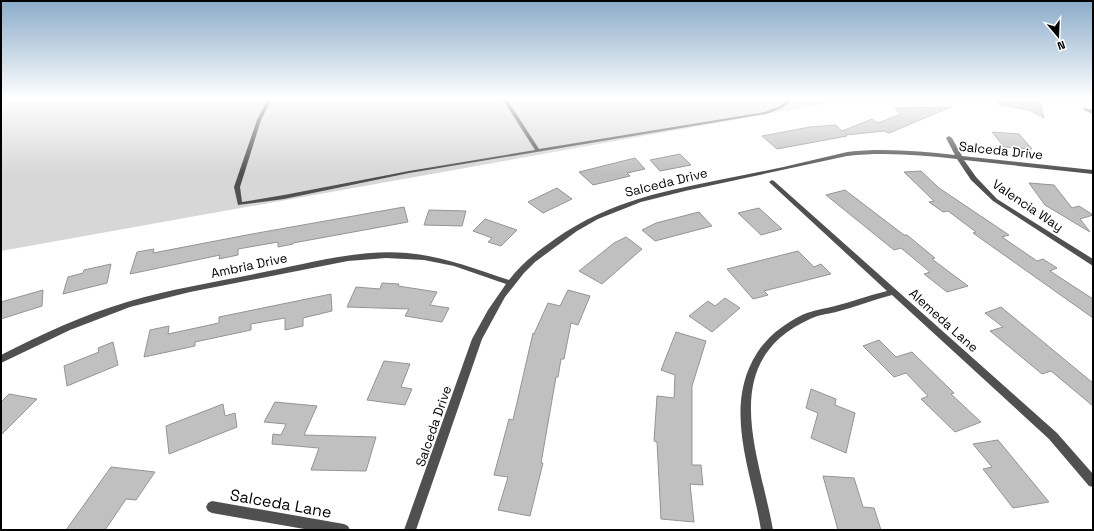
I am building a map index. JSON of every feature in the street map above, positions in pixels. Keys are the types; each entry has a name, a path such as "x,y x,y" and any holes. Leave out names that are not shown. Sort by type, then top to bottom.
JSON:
{"street":[{"name":"Valencia Way","path":"949,138 973,180 995,200 1093,264"},
{"name":"Salceda Drive","path":"410,530 477,339 491,312 511,283 523,269 540,254 586,222 607,211 656,194 848,154 866,152 906,152 1093,172"},
{"name":"Alemeda Lane","path":"772,182 1053,436 1093,482"},
{"name":"Ambria Drive","path":"1,360 44,337 75,323 139,302 347,258 397,255 424,257 446,262 511,283"},
{"path":"767,530 746,430 744,403 748,380 758,357 772,340 786,328 806,317 894,292"},
{"name":"Salceda Lane","path":"212,507 344,530"}],"lane":[{"path":"258,123 237,187 240,204 284,197 409,172 707,123"},
{"path":"520,123 538,151"}],"shaded area":[{"path":"1,123 717,123 1,251"}],"building":[{"path":"863,123 913,123 889,133 884,131 846,135 847,136 777,149 762,136 810,127 836,125 842,131"},
{"path":"992,132 1019,134 1032,149 1004,147"},
{"path":"680,154 691,165 660,171 650,160"},
{"path":"635,158 645,169 627,173 630,176 593,185 579,172"},
{"path":"921,171 939,188 1009,235 1002,237 1037,261 1043,259 1057,268 1050,271 1093,299 1093,318 973,233 976,232 948,211 943,212 929,202 934,201 904,172"},
{"path":"1029,183 1054,185 1072,208 1079,206 1093,215 1080,219 1090,232 1045,205"},
{"path":"557,188 572,199 543,213 528,202"},
{"path":"845,190 904,235 907,235 935,258 932,259 968,286 947,292 924,274 930,272 901,248 894,250 826,195"},
{"path":"404,207 408,222 278,247 278,242 238,249 238,255 219,259 220,255 130,274 137,252 154,249 153,253"},
{"path":"759,208 782,229 761,235 738,213"},
{"path":"429,210 466,211 462,226 424,225"},
{"path":"699,212 712,226 655,241 642,230 656,223"},
{"path":"485,219 517,230 501,246 488,242 492,238 473,231"},
{"path":"626,237 642,249 602,284 579,271 614,243"},
{"path":"798,251 814,267 821,264 831,274 764,291 768,295 753,299 727,269"},
{"path":"111,264 107,283 63,294 68,277 83,273 84,270"},
{"path":"382,283 399,284 398,286 437,292 430,305 449,308 442,322 405,316 409,309 347,307 356,287 380,289"},
{"path":"43,290 42,306 1,319 1,302"},
{"path":"568,290 590,296 578,325 571,323 564,359 561,359 558,377 556,377 541,463 543,463 530,516 498,510 508,477 494,475 509,419 513,420 533,333 534,334 548,303 560,306"},
{"path":"331,294 332,311 303,318 303,326 285,330 285,318 251,324 251,330 195,342 195,346 144,357 150,330 169,326 168,334 219,323 219,317"},
{"path":"725,298 740,308 712,332 689,316 708,301 715,306"},
{"path":"1001,307 1093,383 1093,406 1051,371 1042,374 990,331 1003,327 985,313"},
{"path":"676,332 706,341 692,386 692,465 701,465 703,485 690,484 694,522 661,519 657,442 654,441 657,396 674,398 675,375 661,370"},
{"path":"879,340 896,357 912,352 954,393 951,394 981,422 955,432 921,399 928,396 906,373 894,377 863,346"},
{"path":"113,342 118,365 67,386 64,366 99,352 98,348"},
{"path":"384,361 410,364 401,387 412,389 405,405 367,400"},
{"path":"811,389 836,399 835,405 855,413 846,453 811,438 818,413 806,408"},
{"path":"9,394 37,399 1,435 1,402"},
{"path":"275,402 317,406 304,435 376,437 366,471 311,470 319,448 272,444 273,434 281,435 286,424 264,422"},
{"path":"223,404 225,416 235,413 237,427 169,454 166,426"},
{"path":"998,440 1049,502 1013,508 983,469 992,467 973,444"},
{"path":"111,467 155,472 136,500 126,499 105,530 66,530"},
{"path":"823,476 854,478 863,507 874,508 881,530 838,530"}]}
